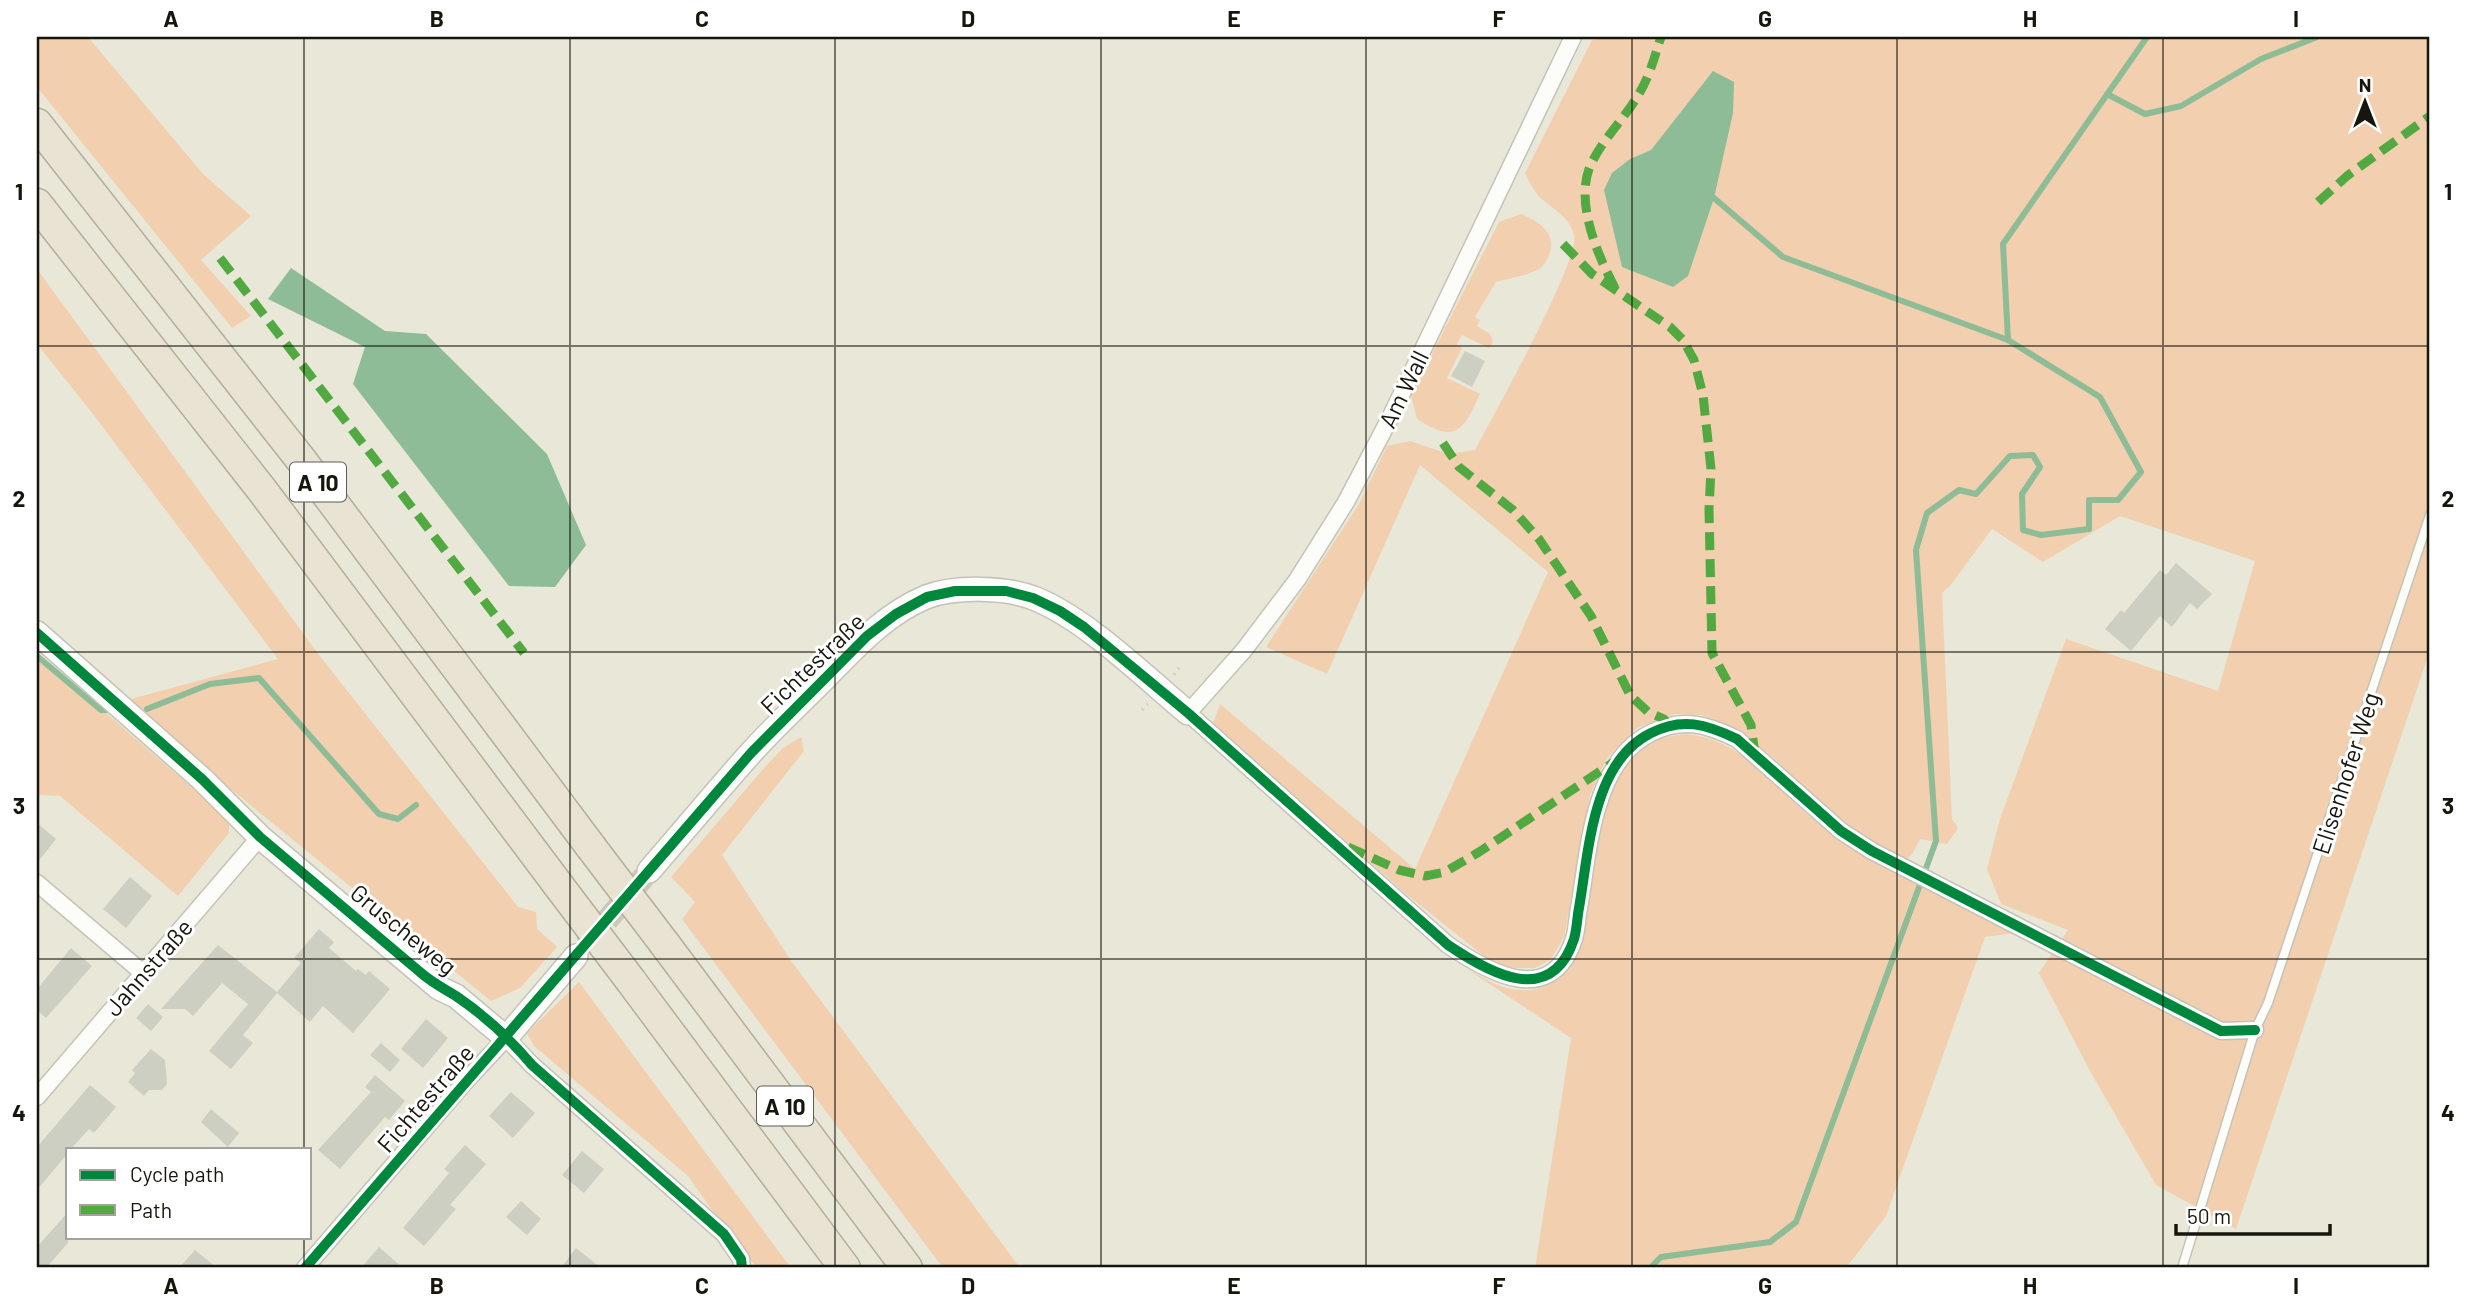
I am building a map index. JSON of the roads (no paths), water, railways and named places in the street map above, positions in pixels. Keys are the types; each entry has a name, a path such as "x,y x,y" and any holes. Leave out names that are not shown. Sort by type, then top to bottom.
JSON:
{"highway":[{"name":"A 10","path":"37,124 302,461 907,1268"},
{"name":"A 10","path":"37,204 262,490 845,1268"}],"street":[{"name":"Am Wall","path":"1188,712 1244,650 1297,580 1346,502 1433,330 1573,37"},
{"name":"Fichtestraße","path":"649,872 751,753 867,636 896,614 927,597 982,589 1006,591 1033,598 1084,627 1188,712"},
{"name":"Gruscheweg","path":"37,634 202,779 260,837 439,988 456,996 506,1038 724,1234 742,1264"},
{"path":"1188,712 1448,945 1478,965 1513,979 1549,974 1560,964 1574,940 1592,827 1605,787 1620,758 1639,738 1668,724 1692,724 1716,729 1737,739 1842,831 1872,851 2221,1031 2255,1030"},
{"name":"Jahnstraße","path":"37,1097 260,837"},
{"path":"37,883 143,973"},
{"name":"Fichtestraße","path":"305,1268 576,956"}],"lane":[{"name":"Elisenhofer Weg","path":"2182,1268 2255,1030 2268,1003 2430,515"}],"waterway":[{"path":"2008,340 2003,244 2147,37"},
{"path":"2107,94 2145,114 2181,106 2261,59 2317,37"},
{"path":"1650,1268 1661,1257 1770,1242 1796,1222 1936,841 1916,550 1927,513 1959,490 1976,494 2010,456 2033,455 2040,467 2022,494 2023,530 2041,535 2089,529 2089,500 2118,500 2141,472 2100,397 2008,340 1783,257 1714,198"},
{"path":"37,656 101,710 111,710"},
{"path":"147,709 210,684 259,678 379,814 398,819 416,805"}],"tunnel":[{"path":"585,946 649,871"}]}
